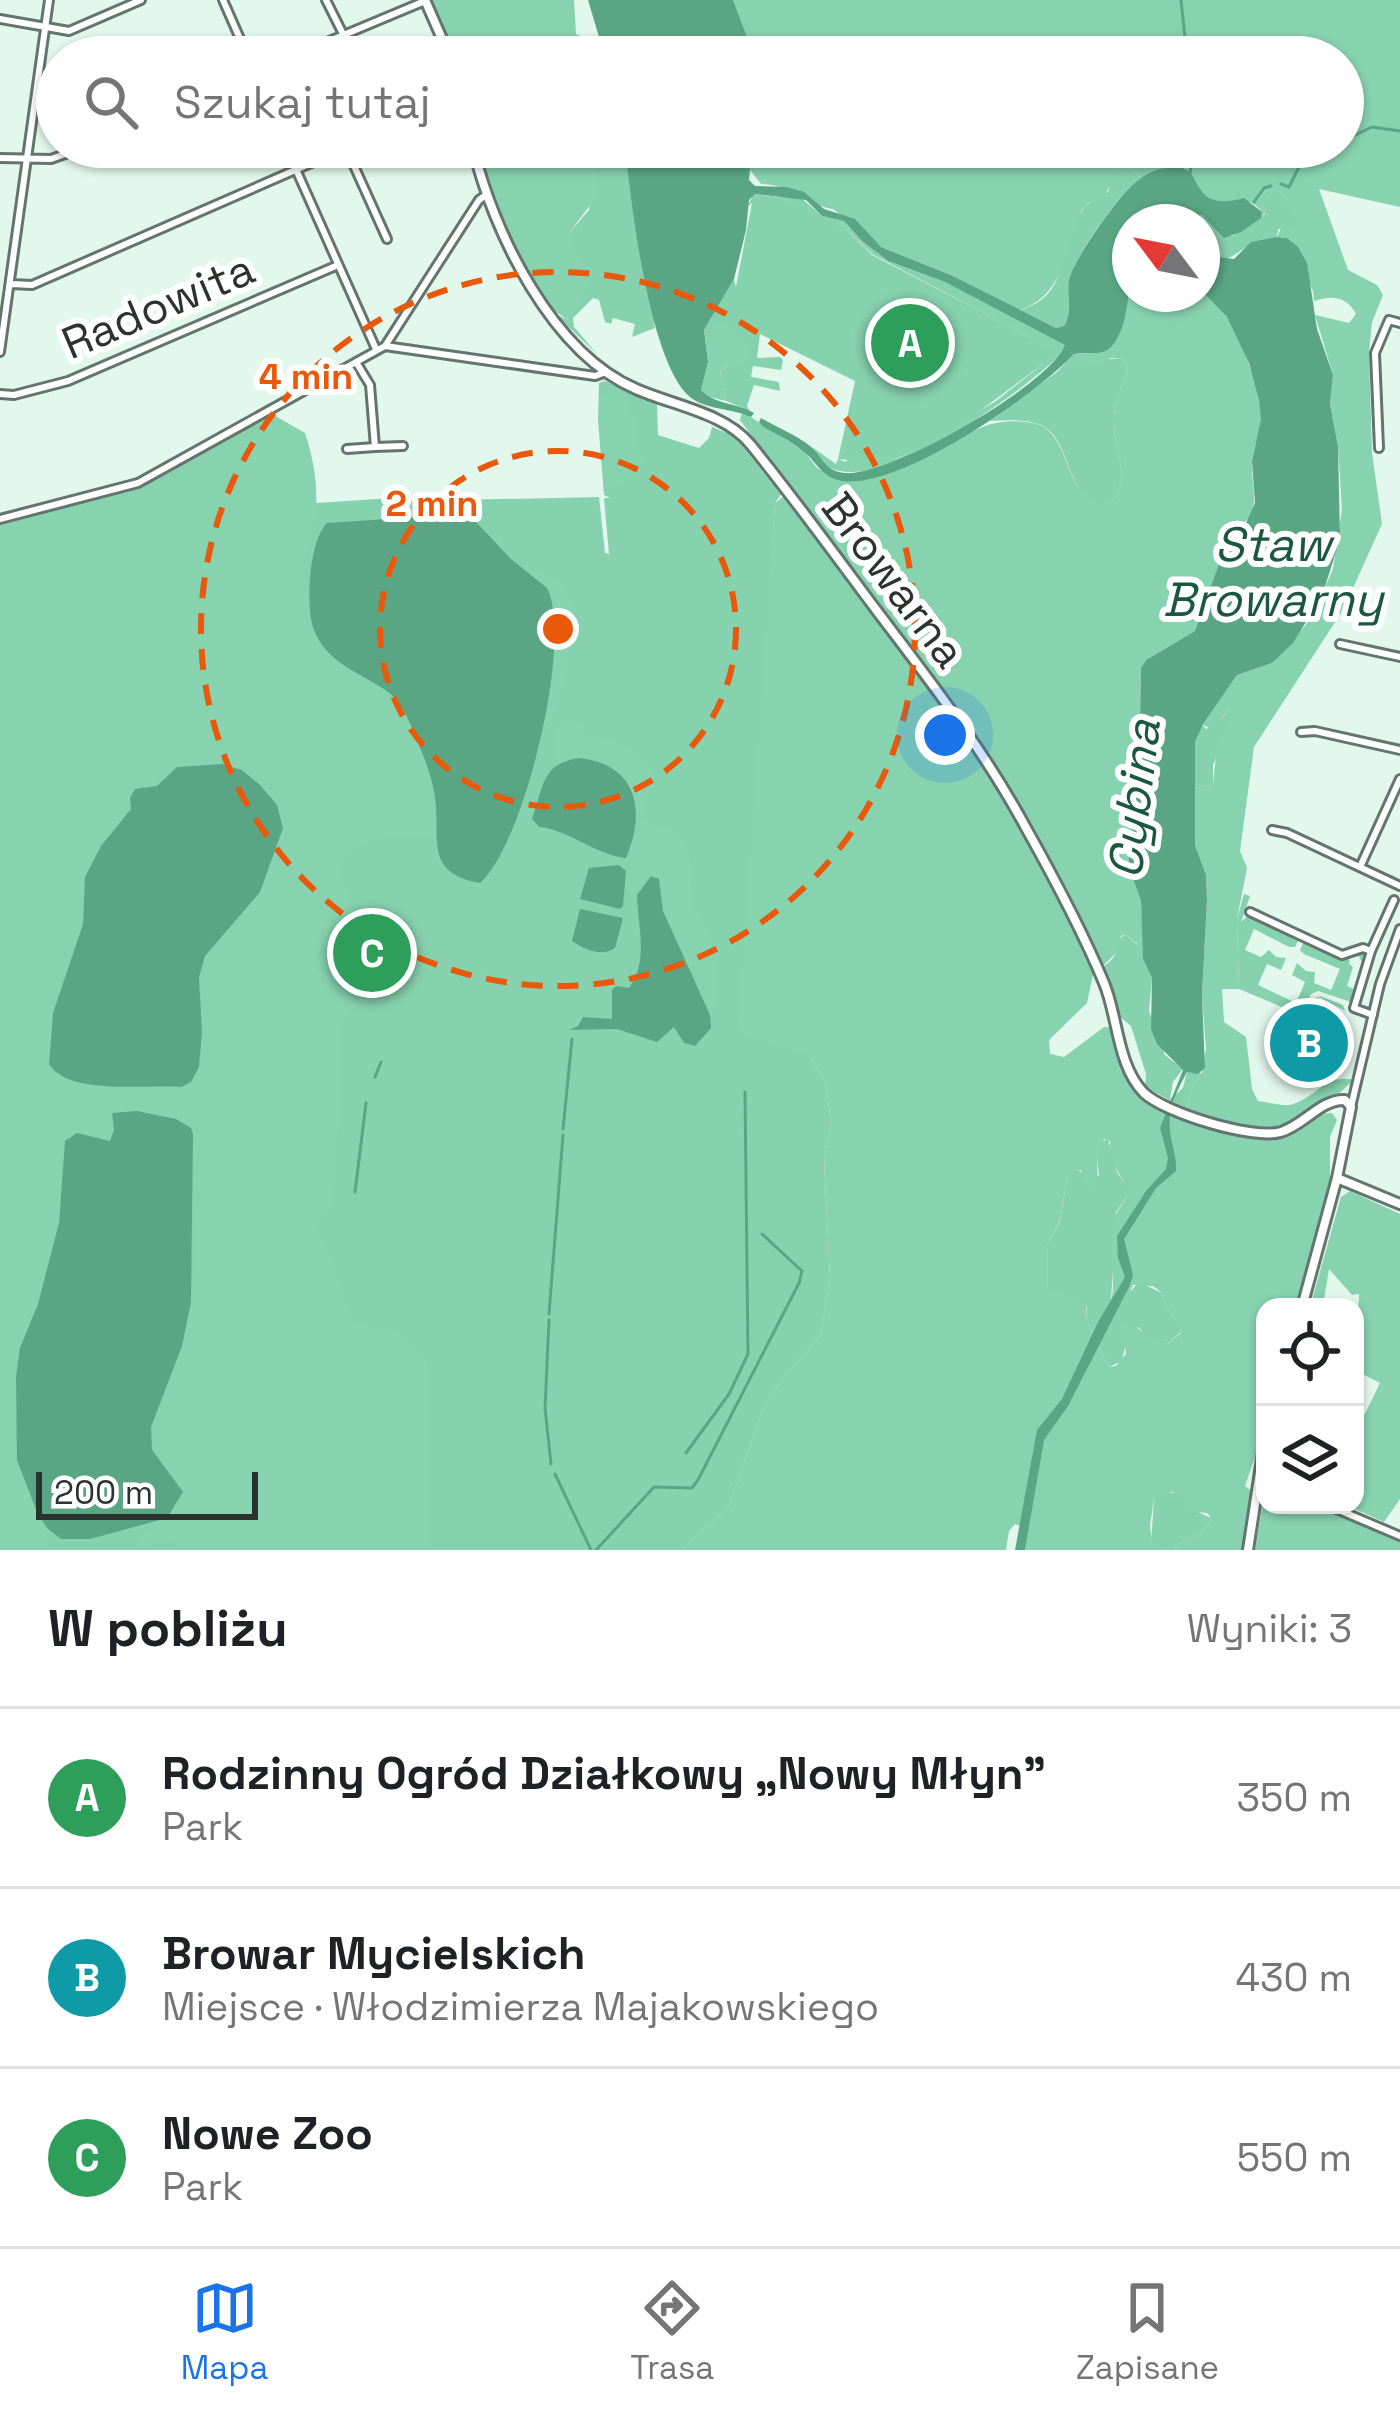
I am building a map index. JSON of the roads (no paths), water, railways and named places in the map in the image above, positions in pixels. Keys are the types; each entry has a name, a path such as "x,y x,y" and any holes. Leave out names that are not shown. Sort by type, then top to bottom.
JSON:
{"street":[{"path":"45,36 49,0"},
{"path":"0,19 69,31 141,0"},
{"path":"223,0 239,36"},
{"path":"326,0 343,34"},
{"path":"338,36 425,0 441,36"},
{"path":"0,352 36,99"},
{"path":"0,158 36,158"},
{"path":"11,284 32,285 300,168"},
{"path":"356,168 387,238"},
{"name":"Browarna","path":"480,168 538,298 606,372 731,427 748,441 945,700 999,782 1100,975 1129,1068 1143,1093 1180,1112 1259,1134 1288,1130 1334,1100 1345,1100 1351,1107"},
{"path":"296,170 381,348"},
{"path":"0,519 138,483 381,348 478,200 488,195"},
{"name":"Radowita","path":"0,394 14,395 68,381 338,265"},
{"path":"1379,448 1375,353 1389,320 1400,323"},
{"path":"381,348 577,374 606,372"},
{"path":"356,362 370,385 375,446"},
{"path":"731,427 737,416"},
{"path":"346,448 403,446"},
{"path":"1340,644 1400,657"},
{"path":"1301,732 1316,731 1400,750"},
{"path":"1360,867 1400,779"},
{"path":"1272,830 1400,886"},
{"path":"1373,1015 1354,1008 1371,951 1394,901"},
{"path":"1250,912 1342,956 1363,948 1371,951"},
{"path":"1304,1298 1373,1015 1400,929"},
{"path":"1337,1178 1400,1204"},
{"path":"1248,1550 1256,1507"},
{"path":"1349,1514 1400,1536"}],"water":[{"path":"588,0 733,0 747,36 599,36"},
{"path":"628,168 750,168 749,180 755,186 804,192 824,209 855,219 881,247 951,275 1056,328 1067,320 1069,281 1079,258 1112,209 1112,312 1126,312 1121,331 1103,352 1074,354 1029,393 963,438 893,472 862,481 832,478 798,447 762,426 761,418 804,442 832,469 845,473 867,470 931,445 1001,404 1053,362 1065,345 945,282 888,261 844,221 822,216 806,200 755,194 749,200 734,279 704,330 708,362 701,390 754,413 751,417 690,397 663,351"},
{"path":"1182,168 1206,196 1226,201 1244,198 1262,212 1261,218 1241,232 1224,238 1220,204 1116,204 1145,175"},
{"name":"Staw Browarny","path":"1287,238 1307,263 1317,329 1333,375 1330,404 1338,446 1340,539 1322,596 1293,643 1272,663 1237,675 1195,742 1195,845 1206,875 1207,900 1202,996 1205,1068 1198,1074 1187,1072 1174,1099 1170,1122 1176,1171 1156,1188 1124,1239 1133,1275 1129,1287 1068,1406 1044,1440 1025,1550 1015,1550 1037,1430 1062,1399 1125,1277 1117,1236 1166,1169 1168,1158 1160,1128 1183,1070 1157,1044 1151,1029 1152,978 1143,959 1141,901 1128,865 1139,771 1141,668 1146,660 1195,631 1228,539 1246,523 1255,503 1252,461 1261,419 1259,400 1249,363 1220,310 1220,257 1234,259 1251,242"},
{"path":"447,515 476,522 547,588 554,614 554,651 540,742 512,829 480,883 462,878 442,862 430,776 401,706 326,650 314,630 310,606 313,558 327,523"},
{"path":"579,758 613,769 632,792 636,823 626,858 539,827 532,819 551,771"},
{"path":"222,764 242,770 260,785 277,805 283,828 260,892 205,956 199,977 199,1067 191,1082 181,1087 73,1081 49,1064 53,1013 83,924 85,877 101,846 131,809 135,789 157,786 177,767"},
{"path":"619,865 626,871 620,909 580,899 589,868"},
{"path":"651,876 659,879 663,911 710,1015 711,1028 695,1046 684,1043 674,1027 657,1042 617,1029 569,1030 583,1017 612,1019 612,990 629,988 635,977 641,944 637,895"},
{"path":"580,909 623,918 615,948 594,951 572,941"},
{"path":"137,1111 176,1119 191,1128 193,1135 191,1302 182,1346 151,1427 152,1450 183,1492 167,1518 90,1539 61,1539 37,1512 17,1460 20,1348 38,1304 59,1223 65,1141 77,1133 110,1141 112,1113"}],"waterway":[{"path":"1181,0 1185,36"},
{"path":"1364,131 1372,127 1400,131"},
{"path":"1190,174 1191,168"},
{"path":"1281,184 1289,187 1298,168"},
{"path":"1254,202 1271,186"},
{"path":"563,1129 572,1039"},
{"path":"375,1077 381,1062"},
{"path":"686,1453 729,1394 748,1354 745,1092"},
{"path":"355,1192 366,1103"},
{"path":"549,1314 563,1135"},
{"path":"596,1550 654,1487 692,1488 698,1480 799,1283 802,1271 762,1234"},
{"path":"549,1320 545,1408 551,1464"},
{"path":"555,1474 591,1550"}],"place":[{"name":"Rodzinny Ogród Działkowy „Nowy Młyn”","path":"910,343"},
{"name":"Nowe Zoo","path":"372,953"},
{"name":"Browar Mycielskich","path":"1309,1043"}],"water label":[{"name":"Cybina","path":"1134,799"}]}
